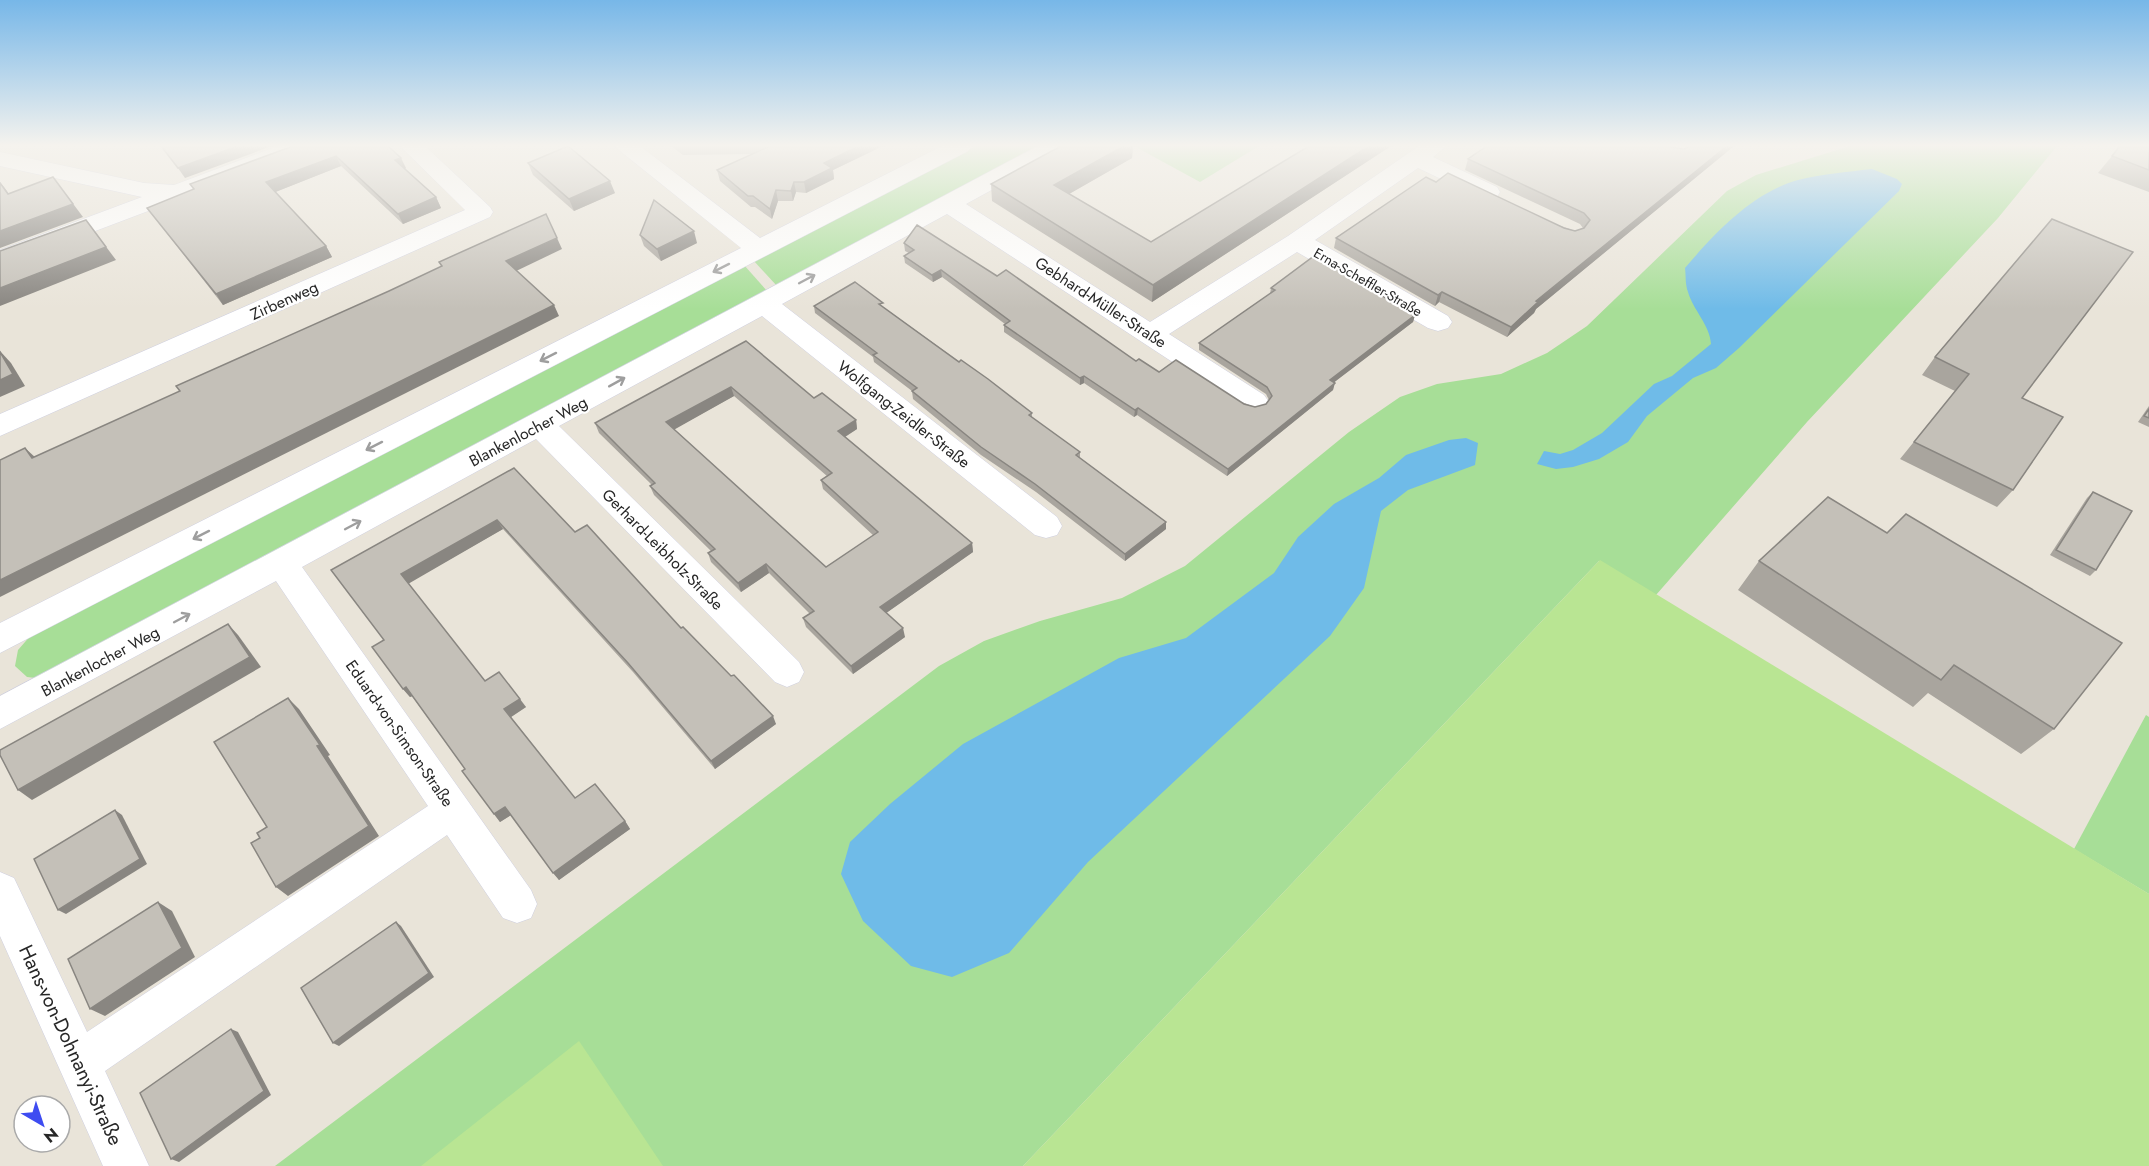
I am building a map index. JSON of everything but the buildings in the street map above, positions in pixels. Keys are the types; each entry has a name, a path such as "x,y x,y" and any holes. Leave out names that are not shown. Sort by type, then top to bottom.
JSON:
{"street":[{"path":"0,259 156,200"},
{"name":"Zirbenweg","path":"0,426 481,212 469,200"},
{"path":"696,200 758,249"},
{"path":"0,639 853,200"},
{"name":"Blankenlocher Weg","path":"0,714 540,425 952,200"},
{"name":"Erna-Scheffler-Straße","path":"1150,334 1297,242 1356,200"},
{"name":"Gebhard-Müller-Straße","path":"947,203 1254,402"},
{"name":"Erna-Scheffler-Straße","path":"1297,242 1438,322"},
{"name":"Wolfgang-Zeidler-Straße","path":"763,303 1046,526"},
{"name":"Gerhard-Leibholz-Straße","path":"540,425 787,672"},
{"name":"Eduard-von-Simson-Straße","path":"282,563 517,903"},
{"path":"79,1063 453,810"},
{"name":"Hans-von-Dohnanyi-Straße","path":"0,891 126,1166"}],"green space":[{"path":"870,200 936,200 777,286 753,260"},
{"path":"1717,200 2012,200 1807,422 1656,595 1599,561 1023,1166 275,1166 939,666 984,641 1040,621 1122,598 1185,566 1349,432 1400,397 1437,384 1501,374 1547,353 1587,326"},
{"path":"744,265 767,291 36,678 27,677 15,666 18,650 32,634"},
{"path":"1600,560 2149,894 2149,1166 1023,1166"},
{"path":"2146,715 2149,717 2149,894 2074,849"},
{"path":"579,1041 663,1166 421,1166"}],"water":[{"path":"1755,200 1889,200 1739,348 1716,368 1693,378 1647,416 1628,442 1599,459 1573,467 1556,469 1537,464 1544,451 1560,454 1573,450 1602,433 1654,384 1672,376 1711,344 1708,330 1688,292 1685,268 1722,228"},
{"path":"1466,438 1478,443 1475,465 1408,490 1381,511 1364,588 1330,636 1088,862 1009,953 952,977 911,966 863,921 841,874 850,842 890,804 963,744 1119,658 1186,638 1274,573 1298,537 1334,504 1379,478 1406,455 1449,440"}]}
